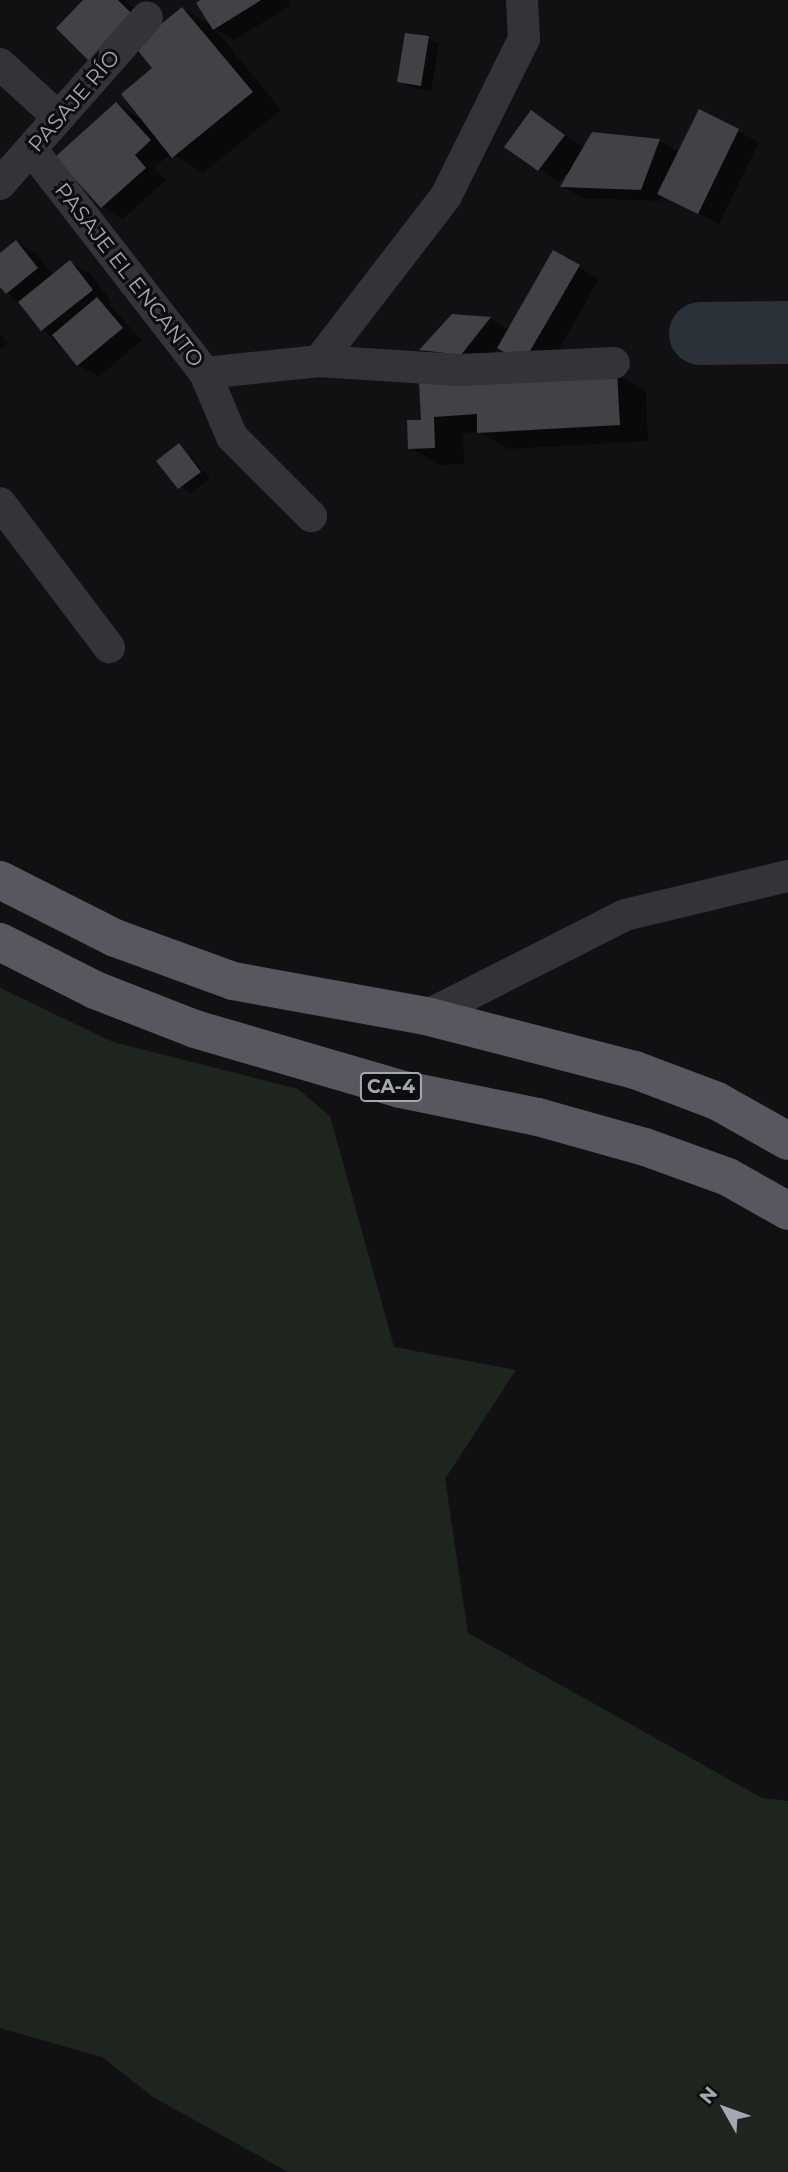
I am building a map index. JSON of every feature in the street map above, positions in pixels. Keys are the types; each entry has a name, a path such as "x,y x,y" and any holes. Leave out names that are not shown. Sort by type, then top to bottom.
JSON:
{"highway":[{"path":"0,880 115,938 233,981 426,1016 635,1070 717,1101 788,1141"},
{"name":"CA-4","path":"0,942 95,990 195,1029 400,1089 538,1117 645,1147 727,1177 788,1211"}],"street":[{"path":"319,360 446,196 524,39 522,0"},
{"name":"PASAJE RÍO","path":"0,184 33,150 58,117 147,17"},
{"path":"0,64 58,117"},
{"name":"PASAJE EL ENCANTO","path":"33,150 205,373 319,360 459,370 614,363"},
{"path":"205,373 232,437 311,516"},
{"path":"0,503 109,647"},
{"path":"426,1016 625,915 788,876"}],"shaded area":[{"path":"0,988 113,1042 298,1089 330,1116 394,1347 516,1370 445,1479 468,1633 762,1798 788,1801 788,2172 288,2172 153,2097 102,2057 0,2028"}],"building":[{"path":"83,0 118,0 134,16 89,61 56,28"},
{"path":"200,0 261,0 213,30 196,3"},
{"path":"182,7 253,92 172,158 121,94 152,68 134,46"},
{"path":"405,33 429,36 421,86 397,82"},
{"path":"116,102 151,140 135,155 146,168 101,208 55,157"},
{"path":"699,109 739,129 698,214 657,194"},
{"path":"531,110 565,135 538,171 504,147"},
{"path":"592,132 660,139 641,190 560,187"},
{"path":"16,240 38,268 6,294 0,287 0,253"},
{"path":"553,250 580,265 523,363 497,348"},
{"path":"70,260 93,290 41,331 18,302"},
{"path":"97,297 123,328 77,366 52,335"},
{"path":"452,314 491,317 461,355 419,350"},
{"path":"617,372 620,425 477,433 477,414 434,417 435,448 408,449 407,420 421,420 419,383"},
{"path":"179,443 201,472 178,489 156,461"}],"waterway":[{"path":"700,333 788,332"}]}
